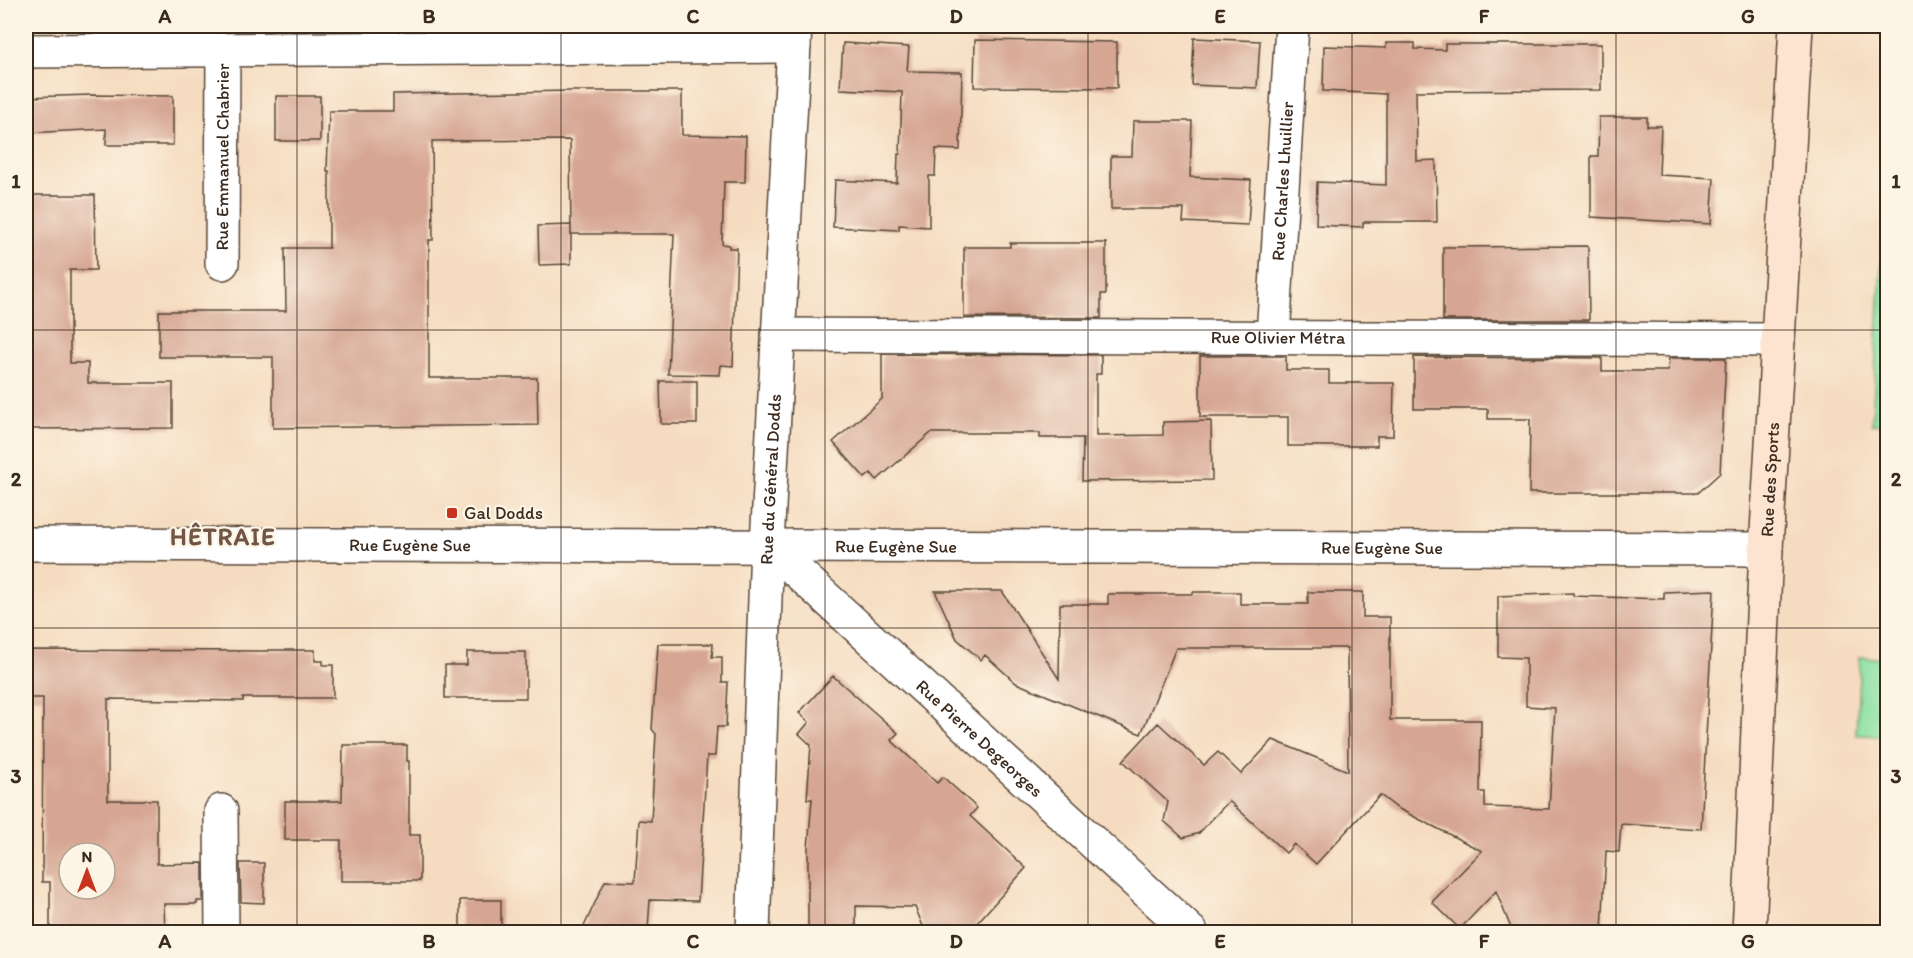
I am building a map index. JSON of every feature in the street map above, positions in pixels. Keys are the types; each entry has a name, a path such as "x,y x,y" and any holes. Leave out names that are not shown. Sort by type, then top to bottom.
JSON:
{"street":[{"name":"Rue Charles Lhuillier","path":"1273,338 1292,26"},
{"name":"Rue des Sports","path":"1749,933 1766,549 1796,26"},
{"name":"Rue Emmanuel Chabrier","path":"26,51 223,50 795,36"},
{"name":"Rue du Général Dodds","path":"753,933 767,544 795,36"},
{"name":"Rue Emmanuel Chabrier","path":"222,263 223,50"},
{"name":"Rue Olivier Métra","path":"778,335 1778,339"},
{"name":"Rue Eugène Sue","path":"26,544 767,544 1766,549"},
{"name":"Rue Pierre Degeorges","path":"767,544 1191,933"},
{"path":"221,811 222,933"}],"green space":[{"path":"1887,163 1887,425 1872,424"},
{"path":"1860,657 1887,659 1887,736 1856,735"}],"building":[{"path":"1194,38 1260,41 1257,88 1192,85"},
{"path":"975,40 1117,42 1117,88 974,87"},
{"path":"843,43 909,47 907,71 962,72 960,150 936,149 935,176 929,176 929,227 899,225 899,230 833,227 835,180 897,183 898,154 900,154 902,92 840,89"},
{"path":"1386,43 1415,43 1415,49 1445,50 1445,44 1601,44 1601,90 1416,91 1417,161 1436,160 1437,222 1363,222 1363,227 1316,225 1317,182 1386,185 1386,94 1323,91 1324,46 1386,48"},
{"path":"682,91 682,135 746,136 745,182 724,182 722,244 729,245 729,248 737,248 733,366 721,365 720,375 668,374 674,234 571,234 570,140 432,141 433,240 429,240 429,378 537,378 538,425 273,428 273,357 159,357 159,311 286,311 285,248 329,248 329,171 327,171 329,111 393,111 393,94"},
{"path":"173,96 173,145 106,145 106,129 26,133 26,97"},
{"path":"276,96 320,96 320,141 276,141"},
{"path":"1599,117 1647,117 1647,126 1661,126 1659,175 1714,178 1711,224 1591,217 1591,156 1598,156"},
{"path":"1133,121 1192,121 1190,177 1251,180 1248,225 1183,222 1184,209 1111,209 1111,156 1132,156"},
{"path":"30,195 95,195 96,270 70,270 70,363 88,363 88,383 173,383 173,428 26,429 26,271 31,271"},
{"path":"571,225 571,264 539,265 538,226"},
{"path":"1010,243 1106,243 1106,294 1101,294 1101,318 964,317 964,247 1010,247"},
{"path":"1588,246 1589,320 1443,320 1443,247"},
{"path":"882,354 1101,355 1101,374 1096,374 1096,436 1163,435 1163,422 1211,421 1212,480 1082,481 1083,438 1040,438 1040,433 931,433 877,480 871,473 865,478 833,442 882,399"},
{"path":"1200,356 1286,356 1286,370 1329,370 1329,383 1394,383 1393,436 1377,436 1377,446 1288,446 1288,417 1200,417"},
{"path":"1414,357 1602,358 1602,371 1668,371 1669,358 1726,358 1720,473 1698,493 1529,493 1530,419 1488,419 1488,409 1414,409"},
{"path":"660,381 697,381 697,424 661,424"},
{"path":"1714,590 1701,829 1621,824 1619,852 1606,851 1602,933 1513,933 1496,891 1460,929 1432,902 1482,851 1397,808 1380,795 1316,864 1294,844 1286,853 1229,801 1199,833 1183,838 1164,821 1168,802 1123,761 1158,723 1204,765 1218,752 1241,774 1273,740 1348,771 1347,648 1176,648 1141,734 1016,683 985,655 981,660 957,639 935,591 1002,591 1059,679 1060,604 1108,604 1108,594 1240,592 1240,604 1308,604 1308,592 1363,592 1363,617 1390,617 1390,720 1481,720 1480,792 1485,792 1485,807 1549,809 1555,708 1526,706 1526,658 1498,657 1498,596 1573,593 1573,596 1664,599 1664,592"},
{"path":"658,644 713,644 712,657 722,657 722,682 728,682 726,727 717,727 715,756 707,756 698,901 650,900 648,929 632,928 632,933 581,933 605,881 635,882 639,820 651,821 656,734 652,729"},
{"path":"26,650 315,650 315,661 323,661 323,665 333,665 333,698 243,698 243,701 108,699 108,800 157,800 157,864 203,863 203,901 197,901 197,904 164,904 165,933 50,933 50,882 42,882 43,698 26,698"},
{"path":"467,652 526,652 526,698 445,698 445,665 467,665"},
{"path":"833,676 898,733 891,740 937,783 943,777 977,808 970,816 1026,868 968,933 926,933 915,907 856,906 856,933 808,933 808,848 812,799 807,799 811,745 799,734 809,722 799,713"},
{"path":"343,745 407,745 409,835 420,835 420,881 341,881 341,840 285,840 285,801 342,801"},
{"path":"240,863 264,863 264,903 241,902"},
{"path":"460,900 501,900 501,933 460,933"}],"place":[{"name":"Gal Dodds","path":"452,513"}],"district":[{"name":"HÊTRAIE","path":"223,536"}]}
